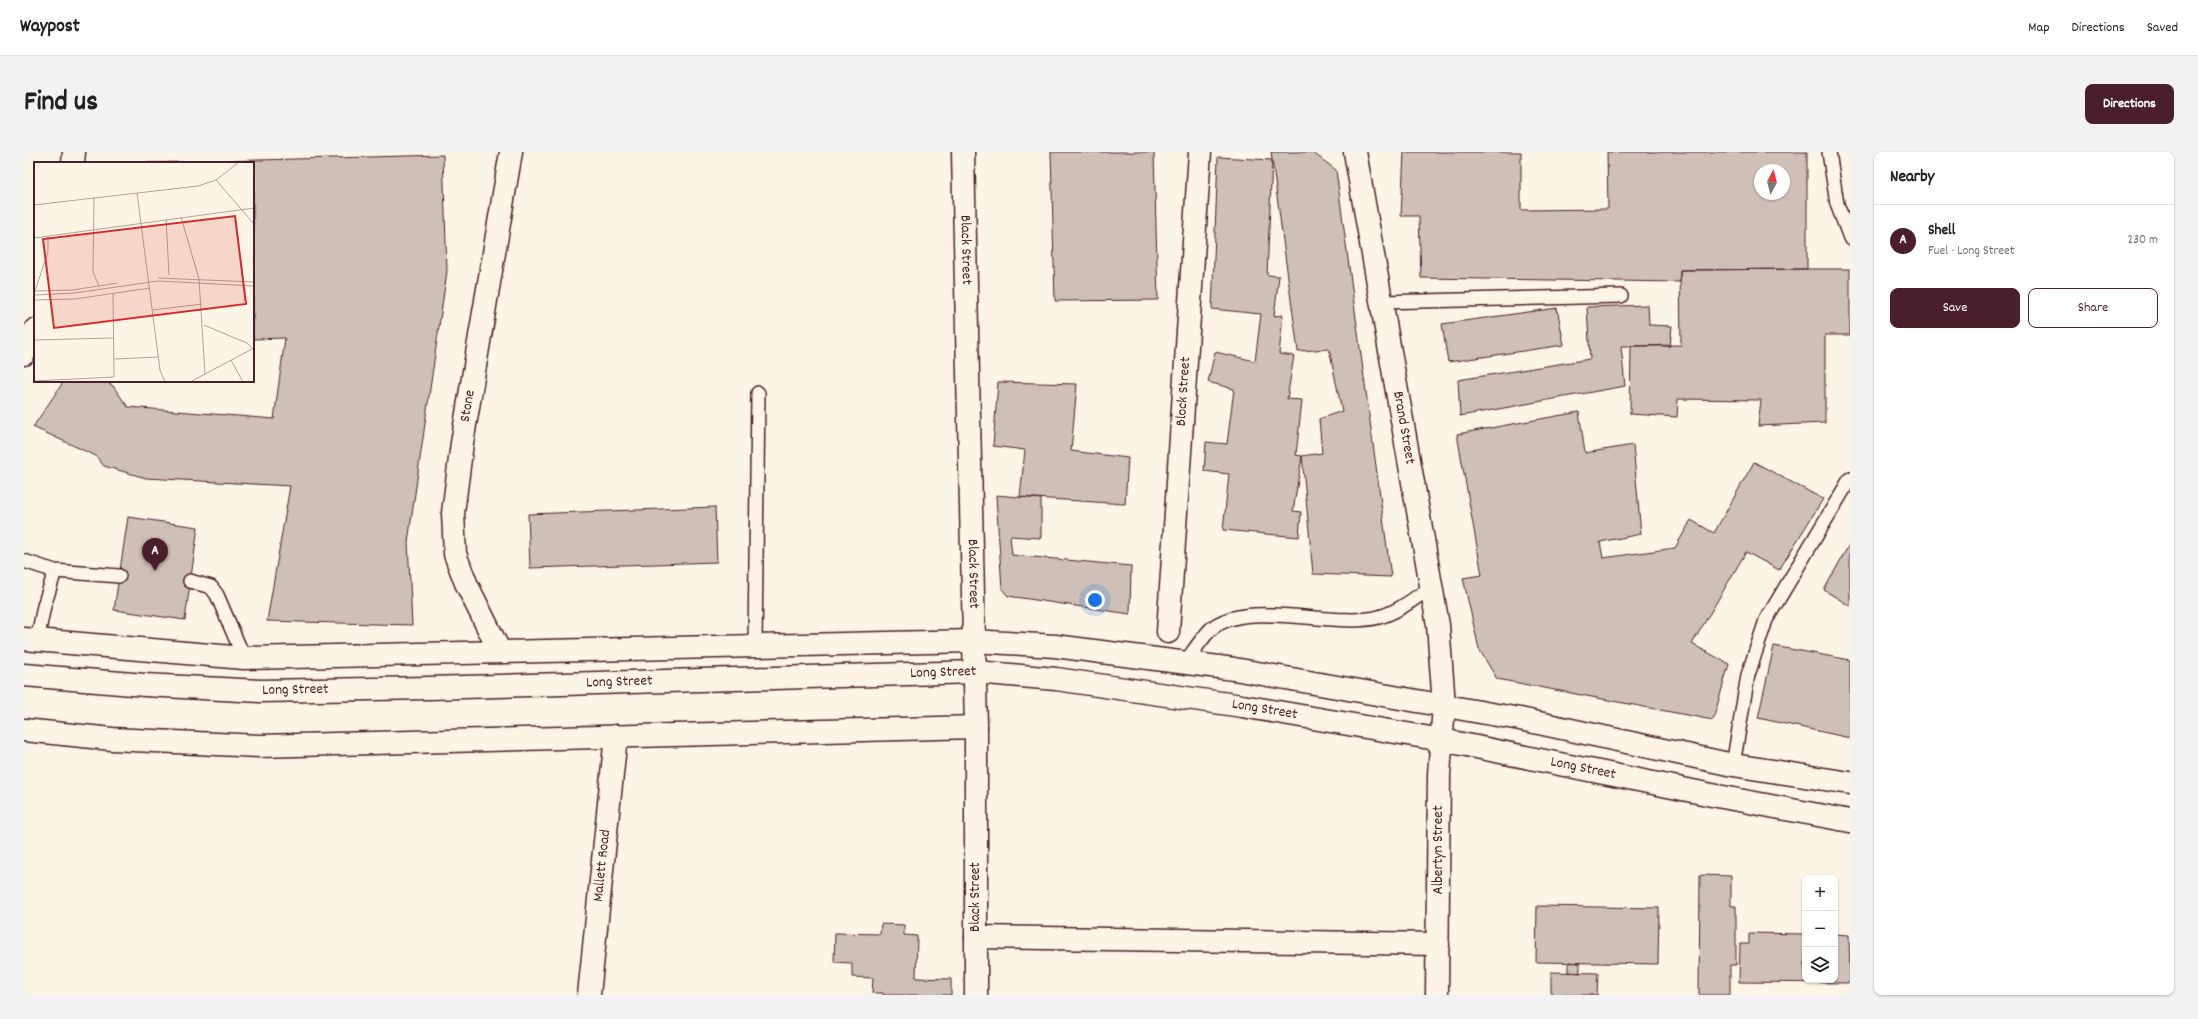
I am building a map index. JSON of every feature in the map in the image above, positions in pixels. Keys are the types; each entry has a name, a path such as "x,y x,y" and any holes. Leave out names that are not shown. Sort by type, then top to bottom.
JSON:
{"main road":[{"path":"73,162 74,152"},
{"name":"Stone","path":"500,652 466,583 455,554 453,513 462,443 511,152"},
{"name":"Black Street","path":"963,152 976,727 976,995"},
{"name":"Block Street","path":"1168,632 1200,152"},
{"name":"Brand Street","path":"1355,152 1438,624 1444,705"},
{"path":"24,354 34,333"},
{"path":"30,640 244,658 973,641 1055,646 1234,670 1444,705 1520,719 1733,765 1850,783"},
{"name":"Long Street","path":"24,675 145,685 260,691 429,688 975,672 1056,679 1242,706 1442,740 1712,795 1850,820"},
{"name":"Albertyn Street","path":"1437,995 1439,775 1444,705"},
{"path":"24,730 119,739 259,746 976,727"},
{"name":"Mallett Road","path":"589,995 616,736"},
{"path":"976,937 1438,944"}],"lane":[{"path":"1829,152 1837,204 1850,238"},
{"path":"1381,302 1622,296"},
{"path":"755,646 758,393"},
{"path":"1733,765 1748,675 1766,620 1850,479"},
{"path":"24,561 55,571 119,576"},
{"path":"30,640 44,606 55,571"},
{"path":"190,581 211,587 217,595 244,658"},
{"path":"1185,664 1211,629 1226,620 1258,614 1341,620 1378,617 1397,610 1431,587"}],"building":[{"path":"1051,152 1154,152 1158,300 1055,301"},
{"path":"1271,152 1312,152 1336,170 1391,577 1313,574 1302,456 1322,453 1319,419 1342,411 1329,349 1298,351"},
{"path":"1404,152 1521,152 1521,210 1608,209 1607,152 1807,152 1807,269 1680,270 1680,282 1421,278 1419,216 1401,216"},
{"path":"443,155 447,271 408,542 412,625 267,621 290,486 146,478 104,466 96,456 33,427 63,382 107,382 113,386 128,407 274,419 285,338 254,339 254,162 184,162"},
{"path":"1218,157 1272,160 1267,275 1279,276 1274,316 1283,315 1279,354 1294,356 1287,399 1302,400 1296,455 1302,456 1293,511 1301,512 1299,537 1223,530 1229,474 1204,471 1206,442 1227,444 1234,389 1208,382 1215,352 1255,361 1261,314 1212,309"},
{"path":"1850,269 1850,335 1825,335 1825,423 1758,426 1761,400 1678,399 1677,417 1630,414 1631,346 1681,345 1680,270"},
{"path":"1648,305 1649,325 1672,326 1670,346 1621,346 1625,386 1460,416 1458,380 1590,359 1587,307"},
{"path":"1557,308 1564,345 1448,362 1442,324"},
{"path":"998,382 1077,384 1071,451 1128,458 1125,504 1020,497 1025,450 993,446"},
{"path":"1579,412 1585,453 1633,445 1641,534 1600,542 1603,558 1675,548 1691,520 1714,533 1754,462 1823,499 1779,570 1746,552 1692,644 1729,664 1713,720 1497,679 1479,649 1463,578 1482,575 1457,434"},
{"path":"996,495 1041,499 1041,538 1010,536 1012,555 1131,566 1130,614 1008,596 1002,589"},
{"path":"715,507 717,562 530,568 528,514"},
{"path":"128,517 198,527 185,620 114,610"},
{"path":"1850,543 1850,606 1824,590"},
{"path":"1774,646 1850,660 1850,738 1758,718"},
{"path":"1700,875 1731,876 1731,906 1736,906 1736,965 1730,965 1730,995 1699,995"},
{"path":"1537,906 1659,908 1658,964 1536,962"},
{"path":"881,924 904,925 904,935 917,936 916,978 951,979 951,995 883,995 883,993 872,993 873,978 852,977 852,963 834,962 835,933 880,934"},
{"path":"1749,933 1802,934 1802,983 1739,982 1740,944 1749,944"},
{"path":"1838,934 1849,935 1850,983 1838,983"},
{"path":"1569,962 1580,963 1580,973 1569,972"},
{"path":"1551,972 1598,973 1597,995 1551,995"}],"place":[{"name":"Shell","path":"155,571"}]}
